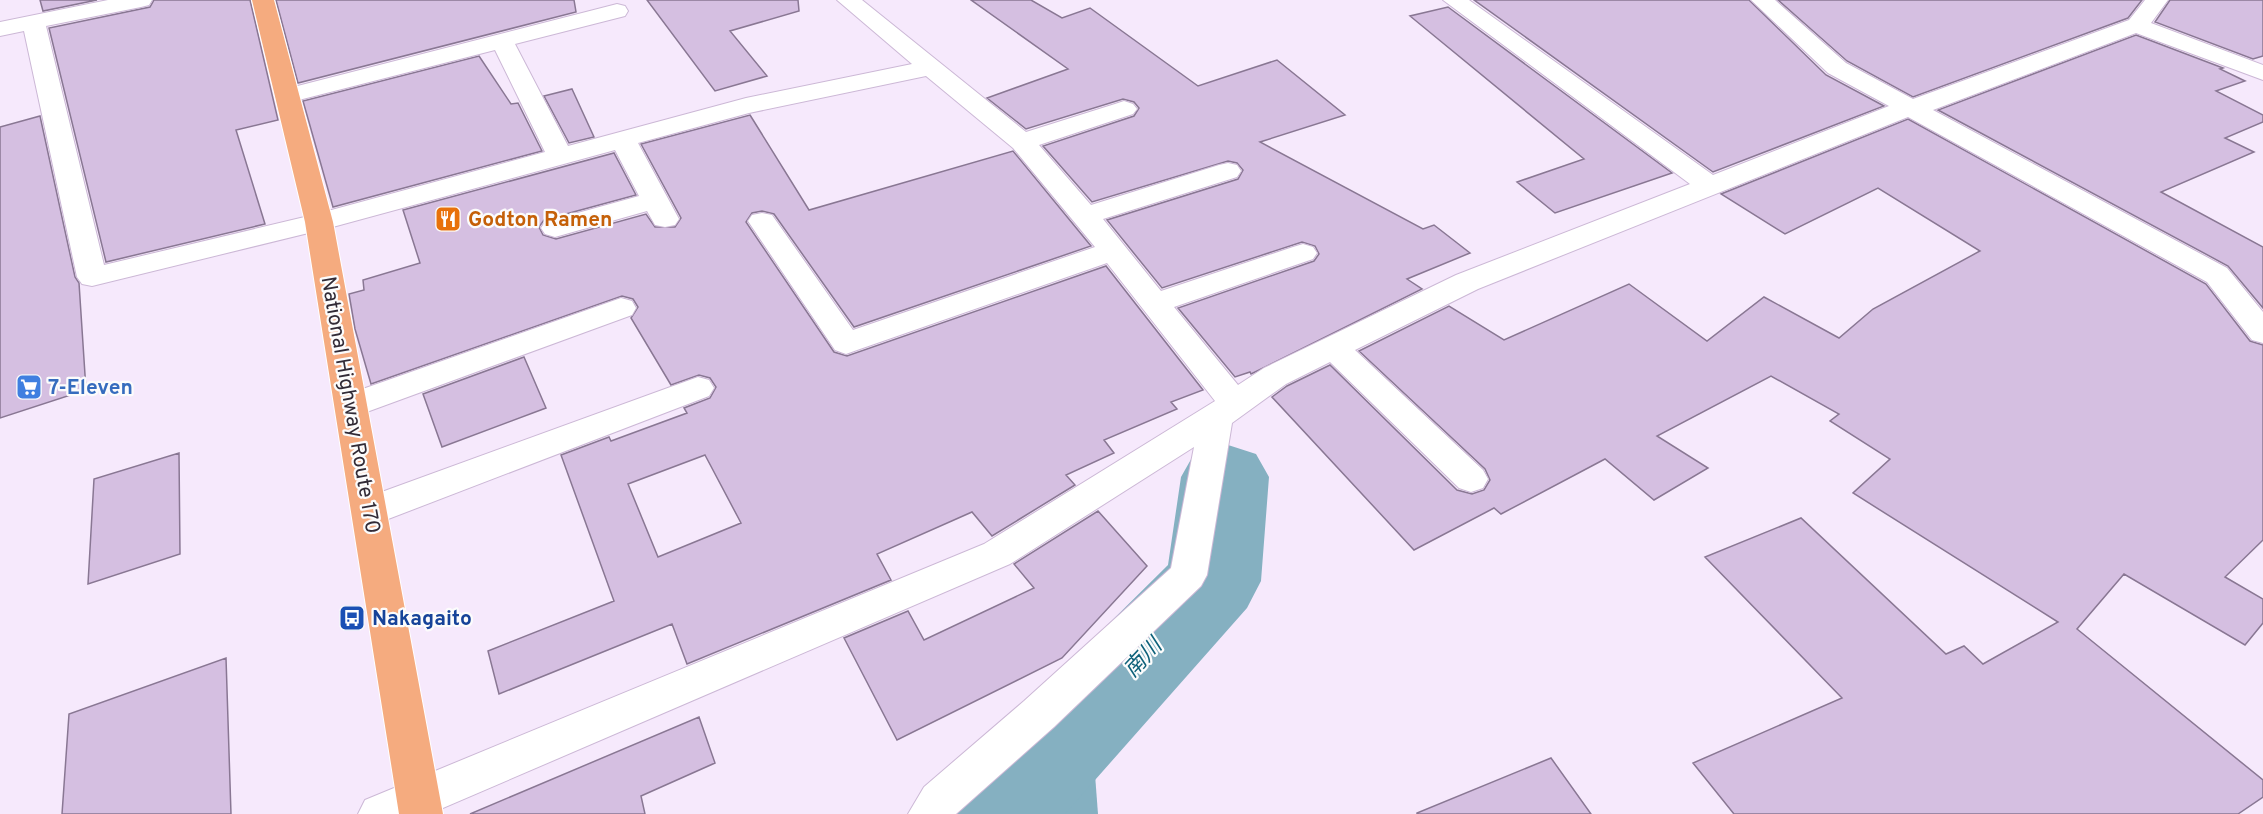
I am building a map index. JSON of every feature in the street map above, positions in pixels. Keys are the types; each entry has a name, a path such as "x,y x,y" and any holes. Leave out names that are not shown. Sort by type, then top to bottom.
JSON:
{"highway":[{"name":"National Highway Route 170","path":"263,0 319,222 420,806"}],"street":[{"path":"0,29 141,0"},
{"path":"848,0 1022,142 1155,303 1226,411 1188,575 1039,714 939,801 930,814"},
{"path":"1454,0 1709,185"},
{"path":"1762,0 1837,69 2217,275 2263,333"},
{"path":"380,814 420,806 997,554 1226,411 1275,376 1467,282 1907,108 1930,103 2137,25 2157,0"},
{"path":"287,96 617,11"},
{"path":"33,22 92,277 319,222 746,106 930,68"},
{"path":"2137,25 2173,41 2263,73"},
{"path":"502,40 560,156"},
{"path":"1022,142 1124,109"},
{"path":"555,228 660,210 623,139"},
{"path":"1085,216 1228,171"},
{"path":"762,221 846,343 1113,251"},
{"path":"1155,303 1303,253"},
{"path":"352,405 621,308"},
{"path":"1333,347 1471,479"},
{"path":"370,511 698,388"}],"water":[{"path":"1042,735 1093,748 1098,814 972,814"}],"building":[{"path":"40,0 97,0 43,11"},
{"path":"154,0 250,0 278,120 236,130 265,224 106,262 49,28 150,7"},
{"path":"276,0 574,0 576,12 298,83"},
{"path":"647,0 798,0 799,11 730,31 767,76 715,91"},
{"path":"971,0 1031,0 1062,18 1090,8 1198,86 1277,60 1345,115 1260,142 1423,229 1434,225 1470,253 1407,279 1422,289 1251,374 1250,372 1235,377 1178,308 1314,261 1319,254 1315,246 1302,242 1162,288 1107,220 1238,179 1243,170 1237,163 1228,161 1092,202 1043,146 1134,116 1139,108 1134,102 1123,99 1026,129 987,98 1068,69"},
{"path":"1474,0 1749,0 1826,75 1884,106 1713,172"},
{"path":"1778,0 2142,0 2128,18 1913,97 1847,61"},
{"path":"2170,0 2263,0 2263,56 2253,59 2155,22"},
{"path":"1448,7 1672,173 1555,213 1517,182 1584,159 1410,16"},
{"path":"2136,35 2223,68 2220,69 2245,81 2216,91 2263,115 2263,122 2225,138 2254,152 2161,192 2263,247 2263,308 2228,266 1938,110"},
{"path":"479,56 511,104 518,103 542,151 333,207 303,101"},
{"path":"572,89 594,137 569,143 544,96"},
{"path":"750,115 809,210 1013,151 1091,246 854,327 774,214 762,211 752,213 746,222 834,352 847,356 1106,266 1203,390 1171,402 1177,409 1104,440 1114,453 1066,475 1075,485 992,536 972,512 877,554 891,580 687,664 672,624 499,694 488,651 614,601 561,455 609,437 611,441 687,413 684,408 710,398 716,387 710,378 699,375 671,385 631,318 638,307 633,299 622,296 371,384 355,329 349,294 364,290 363,280 420,263 403,210 614,153 636,195 544,220 539,227 543,235 556,239 646,214 655,227 675,227 681,218 641,144","holes":["705,455 741,523 658,557 628,484"]},
{"path":"40,116 75,277 79,283 86,390 0,418 0,127"},
{"path":"1908,119 2206,284 2250,341 2263,345 2263,540 2225,577 2263,599 2263,623 2245,645 2124,574 2077,629 2263,780 2263,797 2238,814 1734,814 1693,763 1842,698 1705,557 1801,518 1946,654 1964,646 1983,664 2058,622 1853,493 1890,459 1830,421 1839,414 1771,376 1657,436 1708,468 1654,500 1605,459 1501,514 1494,508 1414,550 1272,397 1287,386 1330,365 1457,490 1472,494 1484,490 1490,480 1485,469 1359,351 1449,306 1504,340 1629,284 1707,341 1764,297 1839,338 1873,309 1980,251 1878,188 1785,234 1721,194"},
{"path":"524,357 546,408 442,447 423,394"},
{"path":"179,453 180,554 88,584 94,479"},
{"path":"1098,511 1147,566 1062,658 897,740 844,638 908,611 924,640 1034,588 1014,564"},
{"path":"226,658 231,814 62,814 69,714"},
{"path":"699,717 715,763 641,796 645,814 470,814"},
{"path":"1551,758 1591,814 1417,814 1417,813"}],"waterway":[{"name":"南川","path":"1007,814 1016,790 1213,581 1225,477"}],"place":[{"name":"Godton Ramen","path":"448,219"},
{"name":"7-Eleven","path":"29,387"},
{"name":"Nakagaito","path":"352,618"}]}
